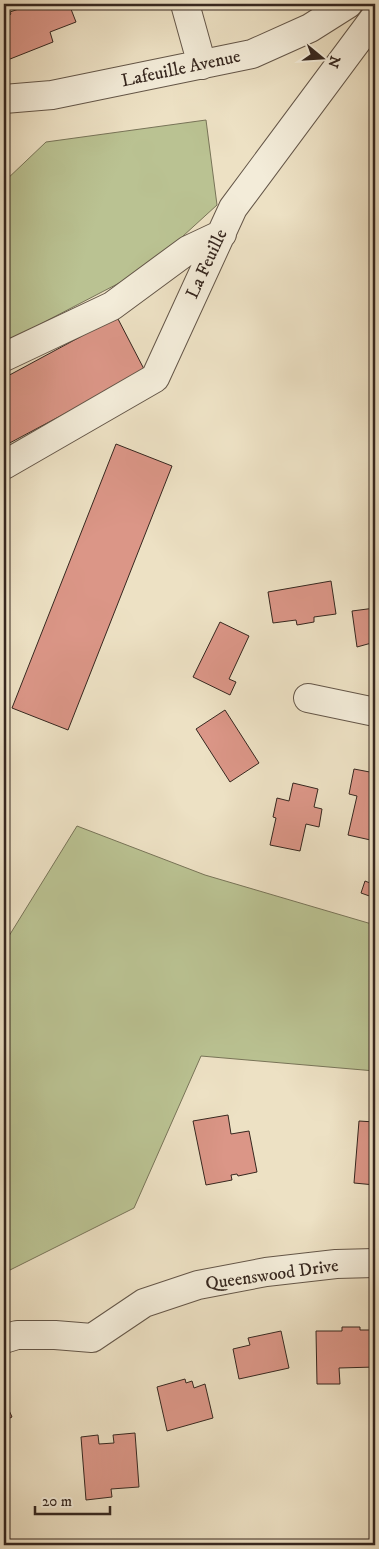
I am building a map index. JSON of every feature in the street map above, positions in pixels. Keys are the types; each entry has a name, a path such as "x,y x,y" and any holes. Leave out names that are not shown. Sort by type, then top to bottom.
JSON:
{"street":[{"path":"186,4 202,65"},
{"name":"Lafeuille Avenue","path":"4,99 52,95 252,54 310,28 348,4"},
{"name":"La Feuille","path":"4,466 155,378 233,208 375,17"},
{"path":"4,357 112,306 188,250 222,234"},
{"path":"308,698 375,712"},
{"name":"Queenswood Drive","path":"4,1339 17,1335 55,1335 92,1338 144,1303 198,1285 272,1271 336,1264 375,1263"}],"green space":[{"path":"206,120 217,205 148,268 4,343 4,182 46,142"},
{"path":"77,826 205,875 375,925 375,1071 201,1056 134,1208 4,1273 4,944"}],"building":[{"path":"33,4 69,4 76,22 50,32 53,42 5,61 4,10 8,16 11,14 10,12"},
{"path":"117,317 145,371 4,446 4,378"},
{"path":"116,444 172,466 68,730 12,708"},
{"path":"331,581 336,614 314,617 314,622 297,625 296,620 273,623 268,592"},
{"path":"375,608 375,642 357,647 352,611"},
{"path":"220,622 249,636 229,679 236,682 230,695 193,677"},
{"path":"225,710 259,763 230,782 196,729"},
{"path":"354,769 375,773 375,841 348,835 357,796 349,794"},
{"path":"293,783 318,789 314,807 322,809 319,827 306,824 300,851 270,845 276,818 273,817 277,798 289,801"},
{"path":"365,881 375,885 375,898 361,893"},
{"path":"228,1115 231,1134 249,1131 257,1172 238,1176 237,1174 231,1175 232,1180 206,1185 193,1121"},
{"path":"359,1121 375,1122 375,1185 354,1183"},
{"path":"342,1327 360,1327 360,1330 375,1330 375,1367 339,1368 340,1384 317,1384 316,1331 342,1331"},
{"path":"281,1331 289,1368 239,1379 233,1349 250,1345 248,1338"},
{"path":"185,1379 186,1383 192,1381 194,1388 205,1384 213,1418 167,1431 157,1387"},
{"path":"4,1399 12,1417 4,1421"},
{"path":"135,1433 139,1487 111,1489 112,1497 86,1500 81,1437 98,1435 99,1444 114,1443 113,1435"}]}
